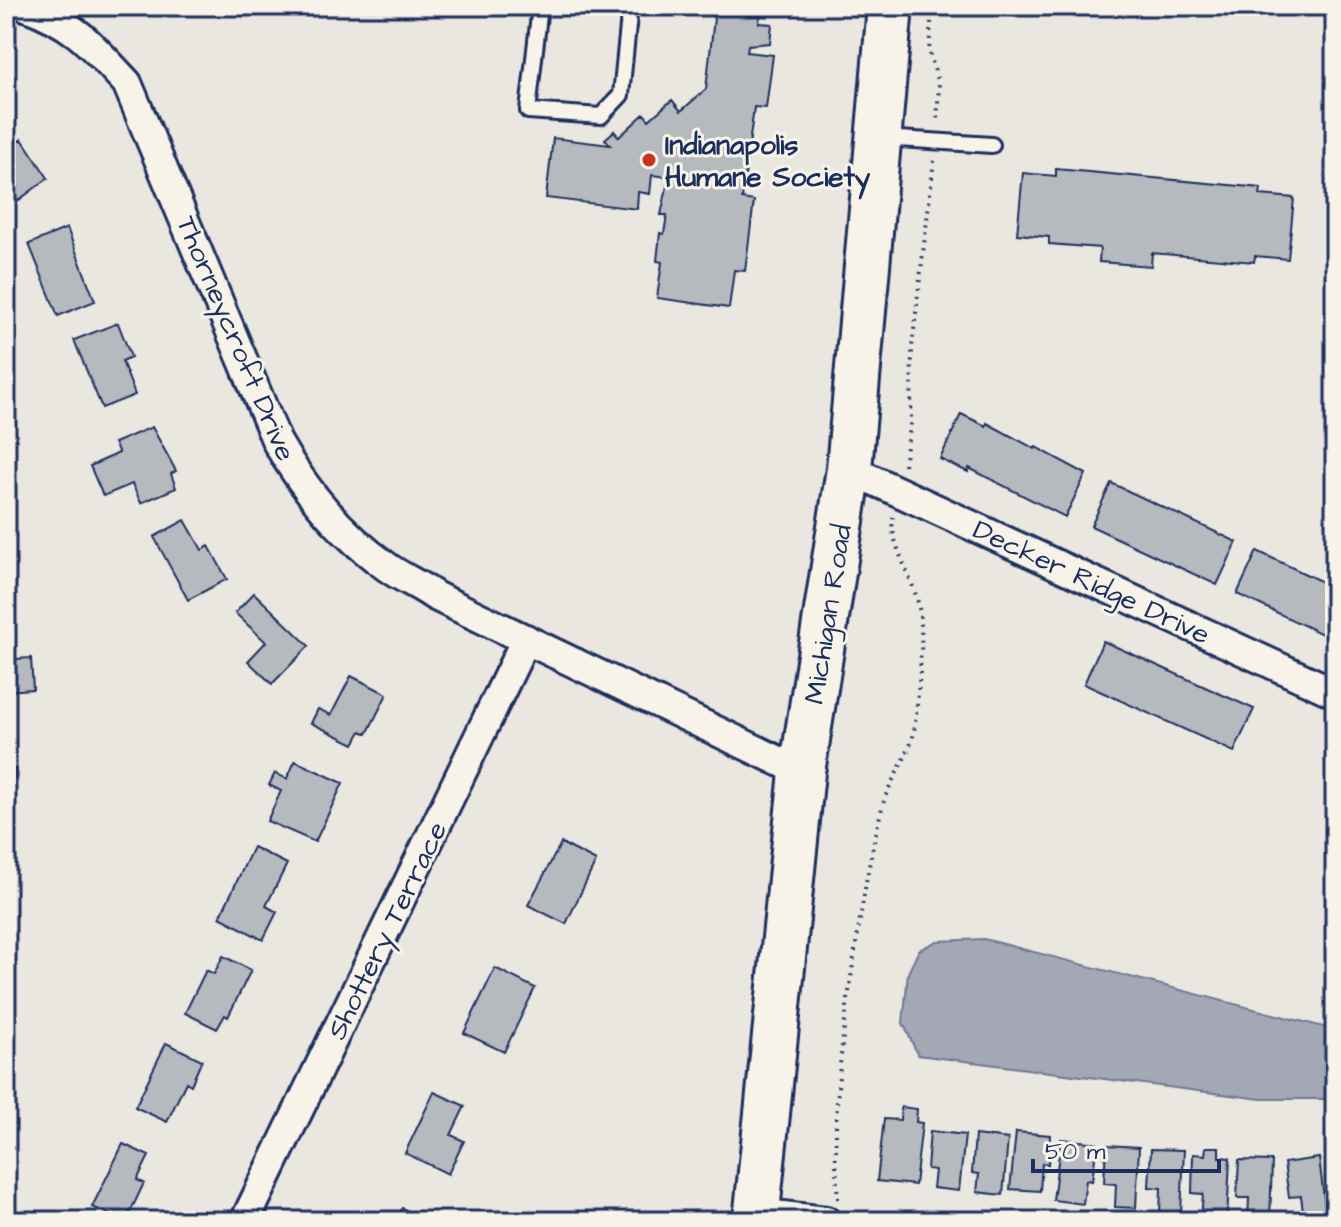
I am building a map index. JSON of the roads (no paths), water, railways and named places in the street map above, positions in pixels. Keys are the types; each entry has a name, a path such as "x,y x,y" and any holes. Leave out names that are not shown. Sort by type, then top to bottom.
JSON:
{"main road":[{"name":"Michigan Road","path":"756,1217 802,772 849,469 890,6"}],"street":[{"name":"Thorneycroft Drive","path":"26,6 78,32 109,60 127,83 277,442 304,485 344,531 388,568 435,596 802,772"},
{"name":"Decker Ridge Drive","path":"849,469 1335,693"},
{"name":"Shottery Terrace","path":"245,1221 526,639"},
{"path":"756,1217 832,1216"}],"lane":[{"path":"540,6 528,111 601,116 621,95 630,6"},
{"path":"878,138 992,145"}],"place":[{"name":"Indianapolis Humane Society","path":"649,160"}]}
